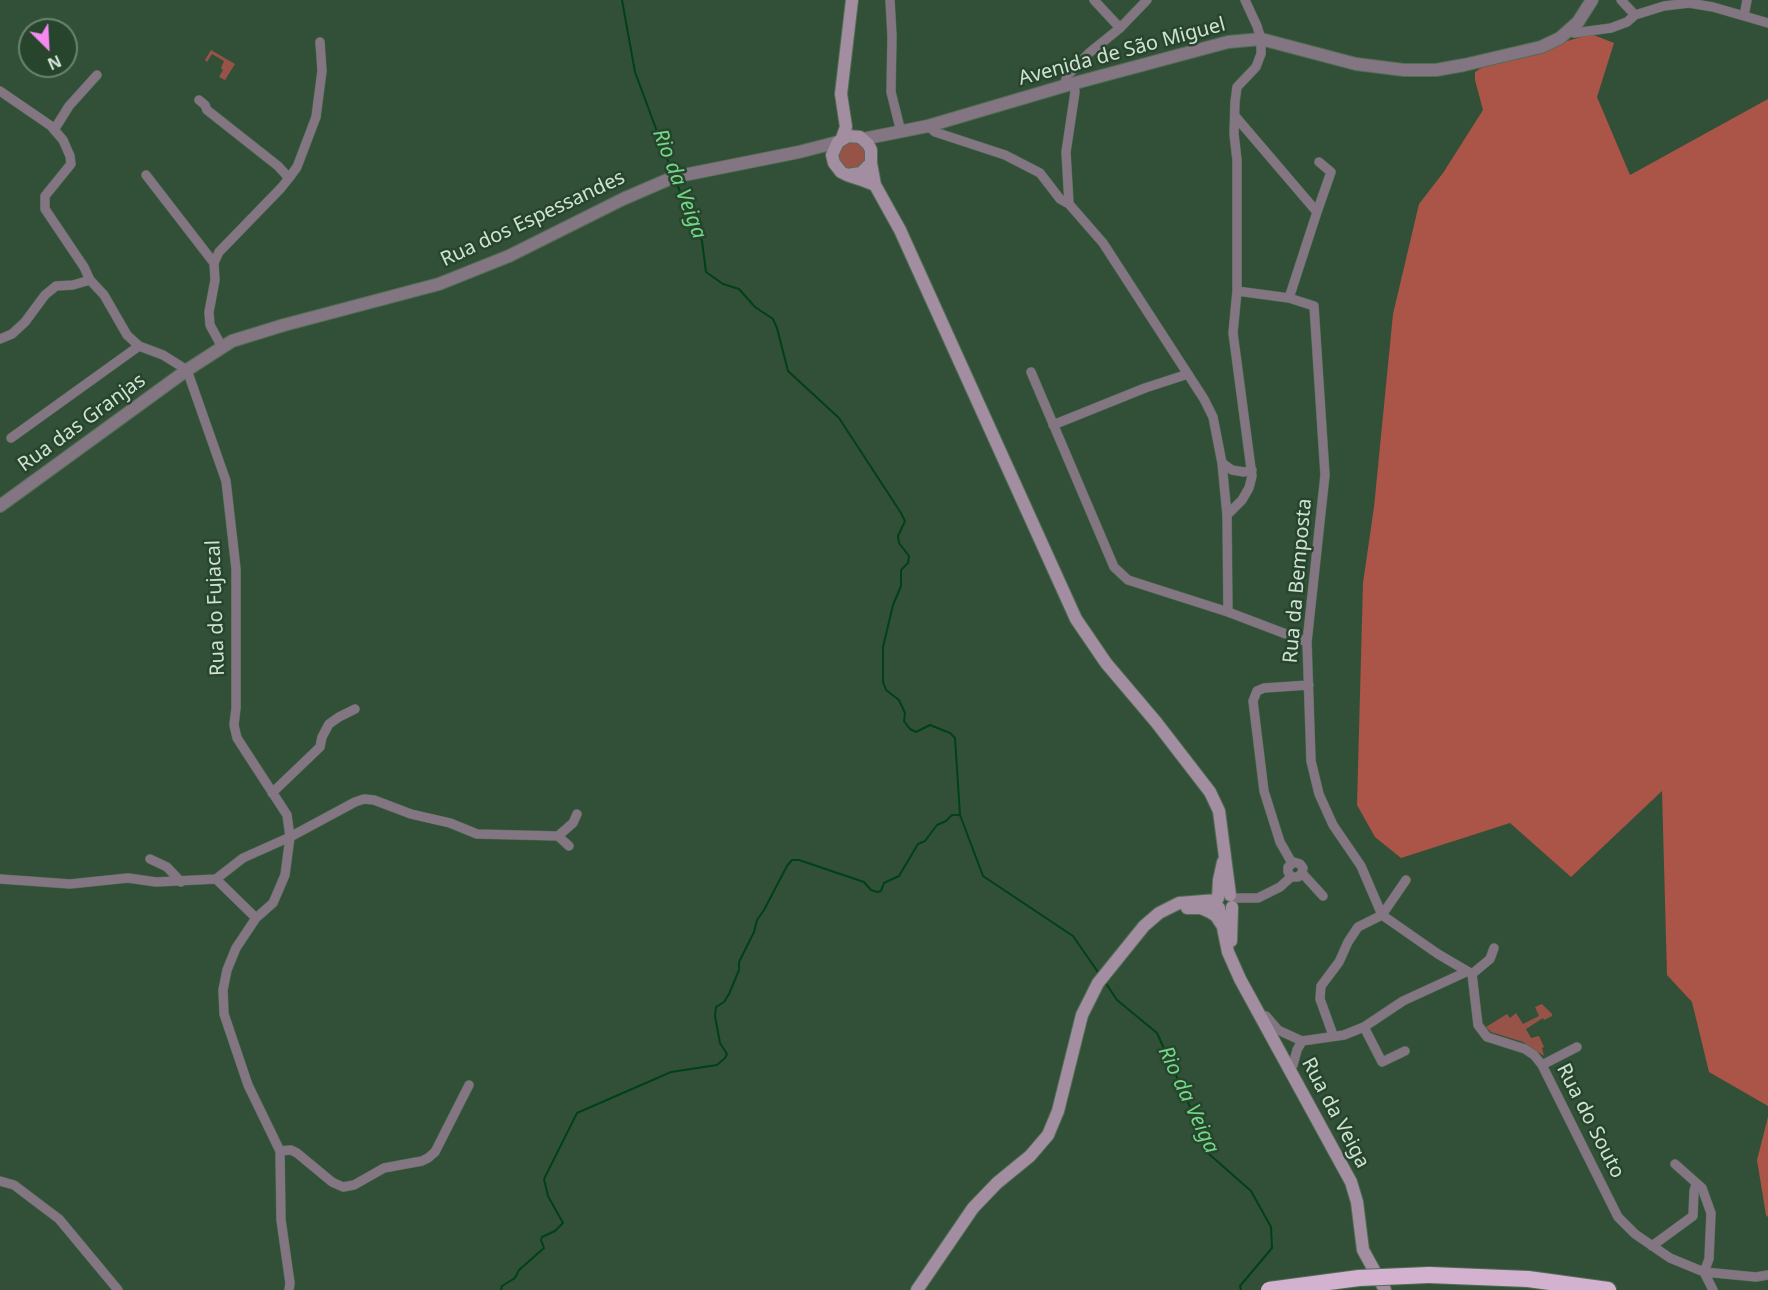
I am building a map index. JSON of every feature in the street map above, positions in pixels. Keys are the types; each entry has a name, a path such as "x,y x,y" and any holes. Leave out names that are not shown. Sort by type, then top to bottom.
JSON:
{"highway":[{"path":"1269,1290 1359,1278 1528,1279 1608,1290"},
{"path":"1351,1290 1429,1280 1521,1290"}],"main road":[{"path":"852,0 841,94 846,127 832,155 834,163 842,172 875,185"},
{"path":"843,104 862,138 868,144 875,185 900,230 1076,619 1096,650 1210,792 1219,811 1222,826 1225,902"},
{"path":"840,140 854,136 862,138"},
{"path":"847,175 861,173 872,160"},
{"path":"1200,905 1214,890 1224,858"},
{"path":"1219,880 1225,902"},
{"path":"917,1290 973,1208 997,1183 1030,1156 1048,1135 1058,1112 1082,1015 1098,983 1144,926 1159,913 1179,903 1200,905 1225,902"},
{"name":"Rua da Veiga","path":"1225,902 1222,925 1228,952 1351,1182 1357,1202 1363,1250 1384,1290"},
{"name":"Rua da Veiga","path":"1225,902 1232,961"},
{"path":"1200,905 1216,916 1222,925"},
{"path":"923,1290 947,1248"}],"street":[{"path":"872,160 884,142 898,132 891,92 890,0"},
{"path":"1094,0 1120,28"},
{"path":"1069,204 1066,152 1075,92 1069,85 1067,76 1147,0"},
{"path":"1227,515 1242,500 1249,488 1252,470 1233,333 1237,291 1237,87 1256,67 1261,54 1261,39 1245,0"},
{"name":"Avenida de São Miguel","path":"862,138 928,126 1228,42 1261,39 1356,64 1404,70 1436,70 1542,47 1560,38 1578,22 1592,0"},
{"path":"1621,0 1635,15"},
{"path":"1744,16 1747,0"},
{"path":"1568,31 1574,33 1611,28 1627,22 1635,15 1664,6 1689,3 1713,7 1768,23"},
{"path":"222,347 210,326 209,312 215,280 214,263 219,252 281,188 297,167 316,117 322,71 321,42"},
{"path":"54,130 69,106 97,75"},
{"path":"0,91 54,130 63,140 71,164 45,196 45,210 90,280 104,295 127,335 140,346 163,355 187,370"},
{"path":"198,99 207,110 278,166 289,178"},
{"path":"1236,116 1317,212"},
{"path":"928,126 935,132 1005,155 1040,173 1060,199 1069,204 1103,243 1188,374 1213,417 1222,463 1227,515 1228,612"},
{"name":"Rua dos Espessandes","path":"187,370 232,341 439,284 509,256 623,199 675,176 798,152 840,140"},
{"path":"798,152 808,151 822,154 834,163"},
{"path":"1237,291 1289,298 1331,172 1319,162"},
{"path":"146,175 214,263"},
{"path":"0,339 12,334 25,322 45,295 56,286 90,280"},
{"name":"Rua da Bemposta","path":"1289,298 1314,306 1325,475 1307,642 1311,761 1319,794 1333,825 1361,866 1382,915"},
{"path":"11,438 140,346"},
{"name":"Rua das Granjas","path":"0,506 187,370"},
{"name":"Rua do Fujacal","path":"187,370 226,481 230,506 236,569 234,725 237,738 287,815 290,837"},
{"path":"1030,372 1114,567 1128,580 1228,612 1307,642"},
{"path":"1053,425 1145,388 1188,374"},
{"path":"1222,463 1232,470 1244,472 1252,470"},
{"path":"1292,863 1280,842 1264,791 1253,701 1257,691 1264,688 1309,685"},
{"path":"272,793 320,747 322,736 329,724 355,709"},
{"path":"0,879 70,884 128,878 156,882 216,879 243,858 364,799 374,800 411,814 450,823 477,834 558,837 569,846"},
{"path":"558,837 573,823 578,813"},
{"path":"289,1290 281,1220 280,1151 248,1085 224,1014 223,990 227,970 236,948 256,918 273,903 285,875 290,837"},
{"path":"150,859 167,867 182,882"},
{"path":"1225,902 1258,898 1280,887 1291,877 1298,877 1303,868 1300,864 1292,863"},
{"path":"1291,877 1288,870 1292,863"},
{"path":"1302,873 1323,896"},
{"path":"216,879 256,918"},
{"path":"1333,1035 1320,999 1321,986 1339,962 1347,942 1358,927 1382,915 1406,880"},
{"path":"1382,915 1469,973"},
{"path":"1261,1017 1266,1016 1278,1030 1302,1041 1344,1035 1364,1027 1403,1001 1469,973 1490,959 1494,948"},
{"name":"Rua do Souto","path":"1469,973 1478,1025 1487,1037 1525,1049 1542,1065 1618,1217 1635,1234 1670,1258 1704,1272 1756,1277 1768,1275"},
{"path":"1364,1027 1382,1062 1405,1051"},
{"path":"1290,1069 1302,1041"},
{"path":"1542,1065 1577,1047"},
{"path":"280,1151 291,1150 297,1153 332,1182 343,1187 354,1185 384,1168 422,1161 435,1152 469,1085"},
{"path":"1675,1164 1702,1188 1712,1218 1709,1258 1704,1272 1712,1287"},
{"path":"0,1181 14,1185 60,1219 118,1290"},
{"path":"1652,1246 1693,1216 1696,1184"}],"shaded area":[{"path":"1591,34 1614,43 1597,97 1630,175 1768,99 1768,1106 1709,1072 1692,1002 1667,975 1662,791 1571,877 1510,823 1401,858 1375,837 1357,805 1363,583 1374,507 1393,314 1419,204 1443,173 1483,110 1475,72 1486,65"},
{"path":"211,50 235,64 225,80 219,77 224,61 212,54 207,62 205,60"},
{"path":"852,141 862,145 866,155 862,165 852,169 842,165 838,155 842,145"},
{"path":"1542,1004 1552,1016 1544,1020 1543,1018 1526,1029 1531,1038 1539,1036 1544,1047 1542,1048 1544,1056 1523,1042 1491,1032 1486,1027 1507,1014 1510,1018 1516,1013 1523,1024 1539,1016 1535,1007"},
{"path":"1768,1117 1768,1217 1757,1160"}],"waterway":[{"name":"Rio da Veiga","path":"622,0 635,72 672,172"},
{"name":"Rio da Veiga","path":"675,180 702,241 706,272 723,284 739,289 755,307 773,319 788,371 839,418 905,521 898,536 899,543 909,556 908,563 901,570 901,586 893,605 883,647 883,682 886,690 899,700 905,713 904,721 910,729 916,732 930,725 950,733 955,738 960,815 983,876 1073,936 1100,975"},
{"path":"501,1290 502,1286 515,1278 519,1270 544,1248 542,1237 555,1231 563,1223 548,1196 544,1179 577,1113 671,1072 717,1065 725,1058 727,1054 720,1043 715,1016 716,1007 724,1002 729,994 739,970 739,962 754,932 757,920 792,860 799,860 864,882 871,890 881,891 884,883 899,876 918,844 925,841 937,825 952,815 960,815"},
{"name":"Rio da Veiga","path":"1105,982 1117,1000 1157,1033 1192,1111 1203,1127 1209,1154 1251,1191 1271,1227 1272,1248 1240,1286 1241,1290"}]}
